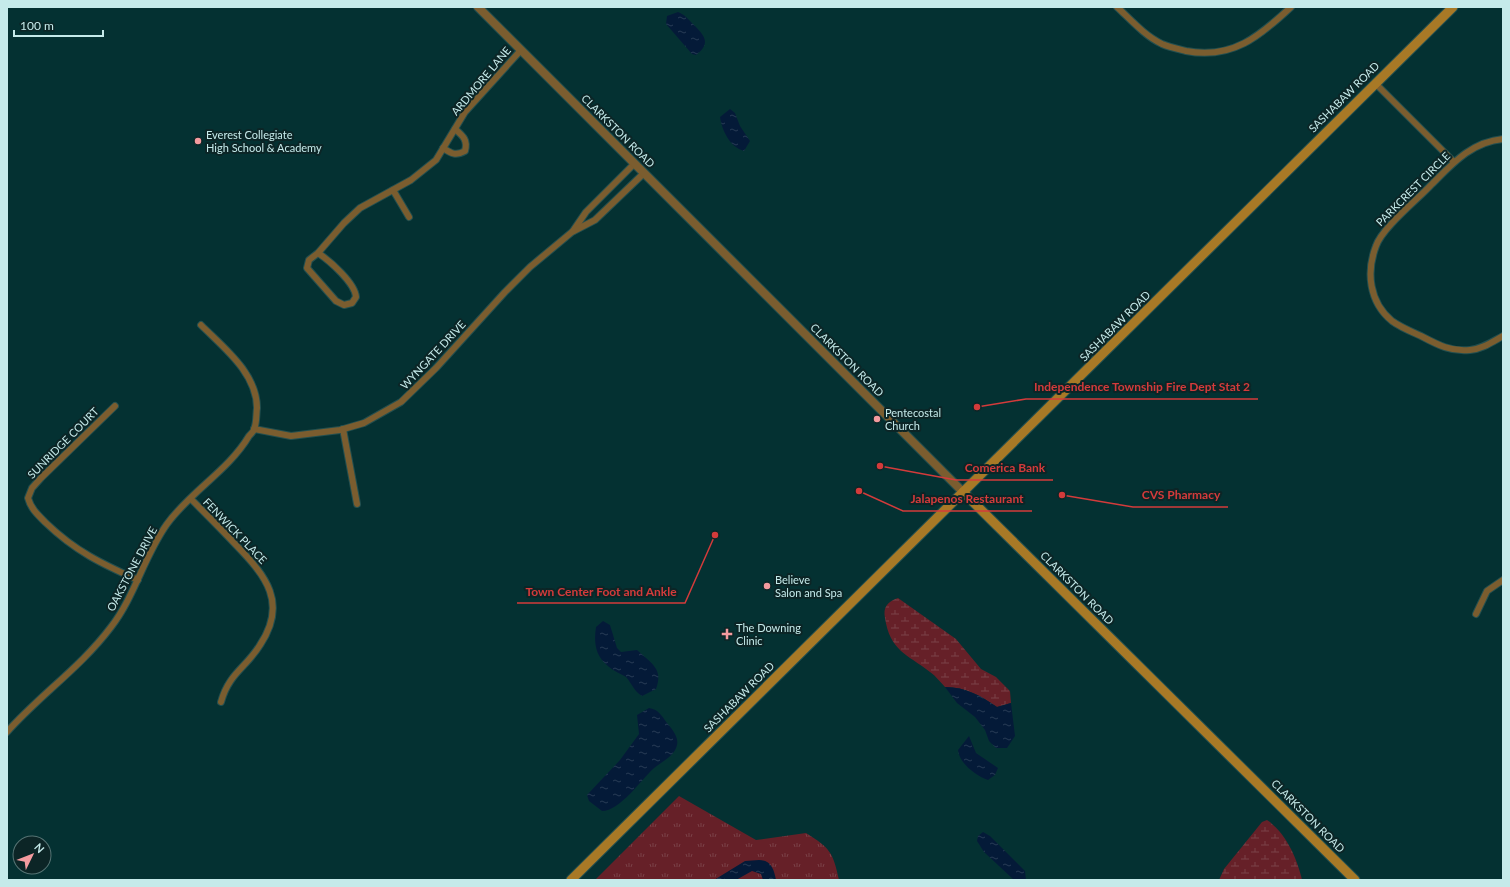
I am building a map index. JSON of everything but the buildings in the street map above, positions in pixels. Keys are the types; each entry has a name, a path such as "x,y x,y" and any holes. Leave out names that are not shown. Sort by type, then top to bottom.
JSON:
{"main road":[{"name":"SASHABAW ROAD","path":"571,880 1453,7"},
{"name":"CLARKSTON ROAD","path":"963,492 1355,880"}],"street":[{"name":"CLARKSTON ROAD","path":"478,7 643,174 963,492"},
{"path":"1117,7 1140,29 1162,44 1195,53 1210,54 1226,51 1252,40 1291,7"},
{"name":"ARDMORE LANE","path":"318,253 328,259 356,289 356,297 352,303 344,306 336,301 307,268 309,260 318,253 344,223 360,208 411,180 436,160 465,112 521,50"},
{"path":"1376,83 1454,162"},
{"path":"443,148 452,154 459,154 465,151 467,144 465,137 455,129"},
{"name":"PARKCREST CIRCLE","path":"1503,139 1494,140 1477,146 1461,155 1383,234 1376,243 1370,266 1371,288 1382,310 1392,321 1446,349 1460,351 1479,349 1503,336"},
{"name":"WYNGATE DRIVE","path":"572,232 586,212 634,164"},
{"name":"WYNGATE DRIVE","path":"254,429 291,436 343,429 375,418 410,395 517,279 553,246 572,232 595,220 643,174"},
{"path":"393,190 409,217"},
{"path":"201,325 239,364 253,387 257,407 254,429"},
{"name":"SUNRIDGE COURT","path":"115,406 41,478 32,488 28,498 36,513 57,534 91,558 138,580"},
{"name":"OAKSTONE DRIVE","path":"7,732 41,697 77,666 98,645 125,608 167,524 190,499 236,456 254,429"},
{"path":"343,429 357,504"},
{"name":"FENWICK PLACE","path":"190,499 256,565 270,588 273,597 274,611 267,634 260,647 231,678 221,702"},
{"path":"1476,614 1487,591 1503,580"}],"green space":[{"path":"898,598 956,639 981,669 996,677 1010,691 1011,703 997,707 985,699 966,690 945,687 936,677 901,651 895,645 887,629 885,614 885,608 887,605 891,601"},
{"path":"679,796 756,840 806,833 825,847 829,852 835,863 839,880 595,880"},
{"path":"1267,820 1280,832 1290,847 1302,880 1219,880 1224,869 1262,822"}],"water":[{"path":"678,12 690,21 705,39 704,47 696,55 692,54 666,24 667,16"},
{"path":"730,109 735,113 740,126 750,141 744,151 739,149 731,142 723,128 720,117"},
{"path":"603,621 610,625 617,648 621,652 637,650 655,667 658,676 656,689 642,696 635,690 626,677 609,667 600,658 596,647 595,634 596,627"},
{"path":"945,687 966,690 985,699 997,707 1011,703 1015,736 1007,748 996,748 989,741 985,730 975,717 957,703"},
{"path":"649,708 660,713 673,730 677,739 676,749 671,756 653,769 623,801 609,810 602,811 589,801 587,795 620,760 639,734 637,715"},
{"path":"969,736 976,753 998,768 995,775 988,780 978,775 961,760 958,750"},
{"path":"983,832 990,836 1025,871 1026,880 1014,880 984,852 977,841 978,836"},
{"path":"759,860 769,863 776,880 763,880 761,874 752,871 736,880 714,880 745,861"}],"place":[{"name":"Everest Collegiate High School & Academy","path":"198,141"},
{"name":"Independence Township Fire Dept Stat 2","path":"977,407"},
{"name":"Pentecostal Church","path":"877,419"},
{"name":"Comerica Bank","path":"880,466"},
{"name":"Jalapenos Restaurant","path":"859,491"},
{"name":"CVS Pharmacy","path":"1062,495"},
{"name":"Town Center Foot and Ankle","path":"715,535"},
{"name":"Believe Salon and Spa","path":"767,586"},
{"name":"The Downing Clinic","path":"727,634"}]}
